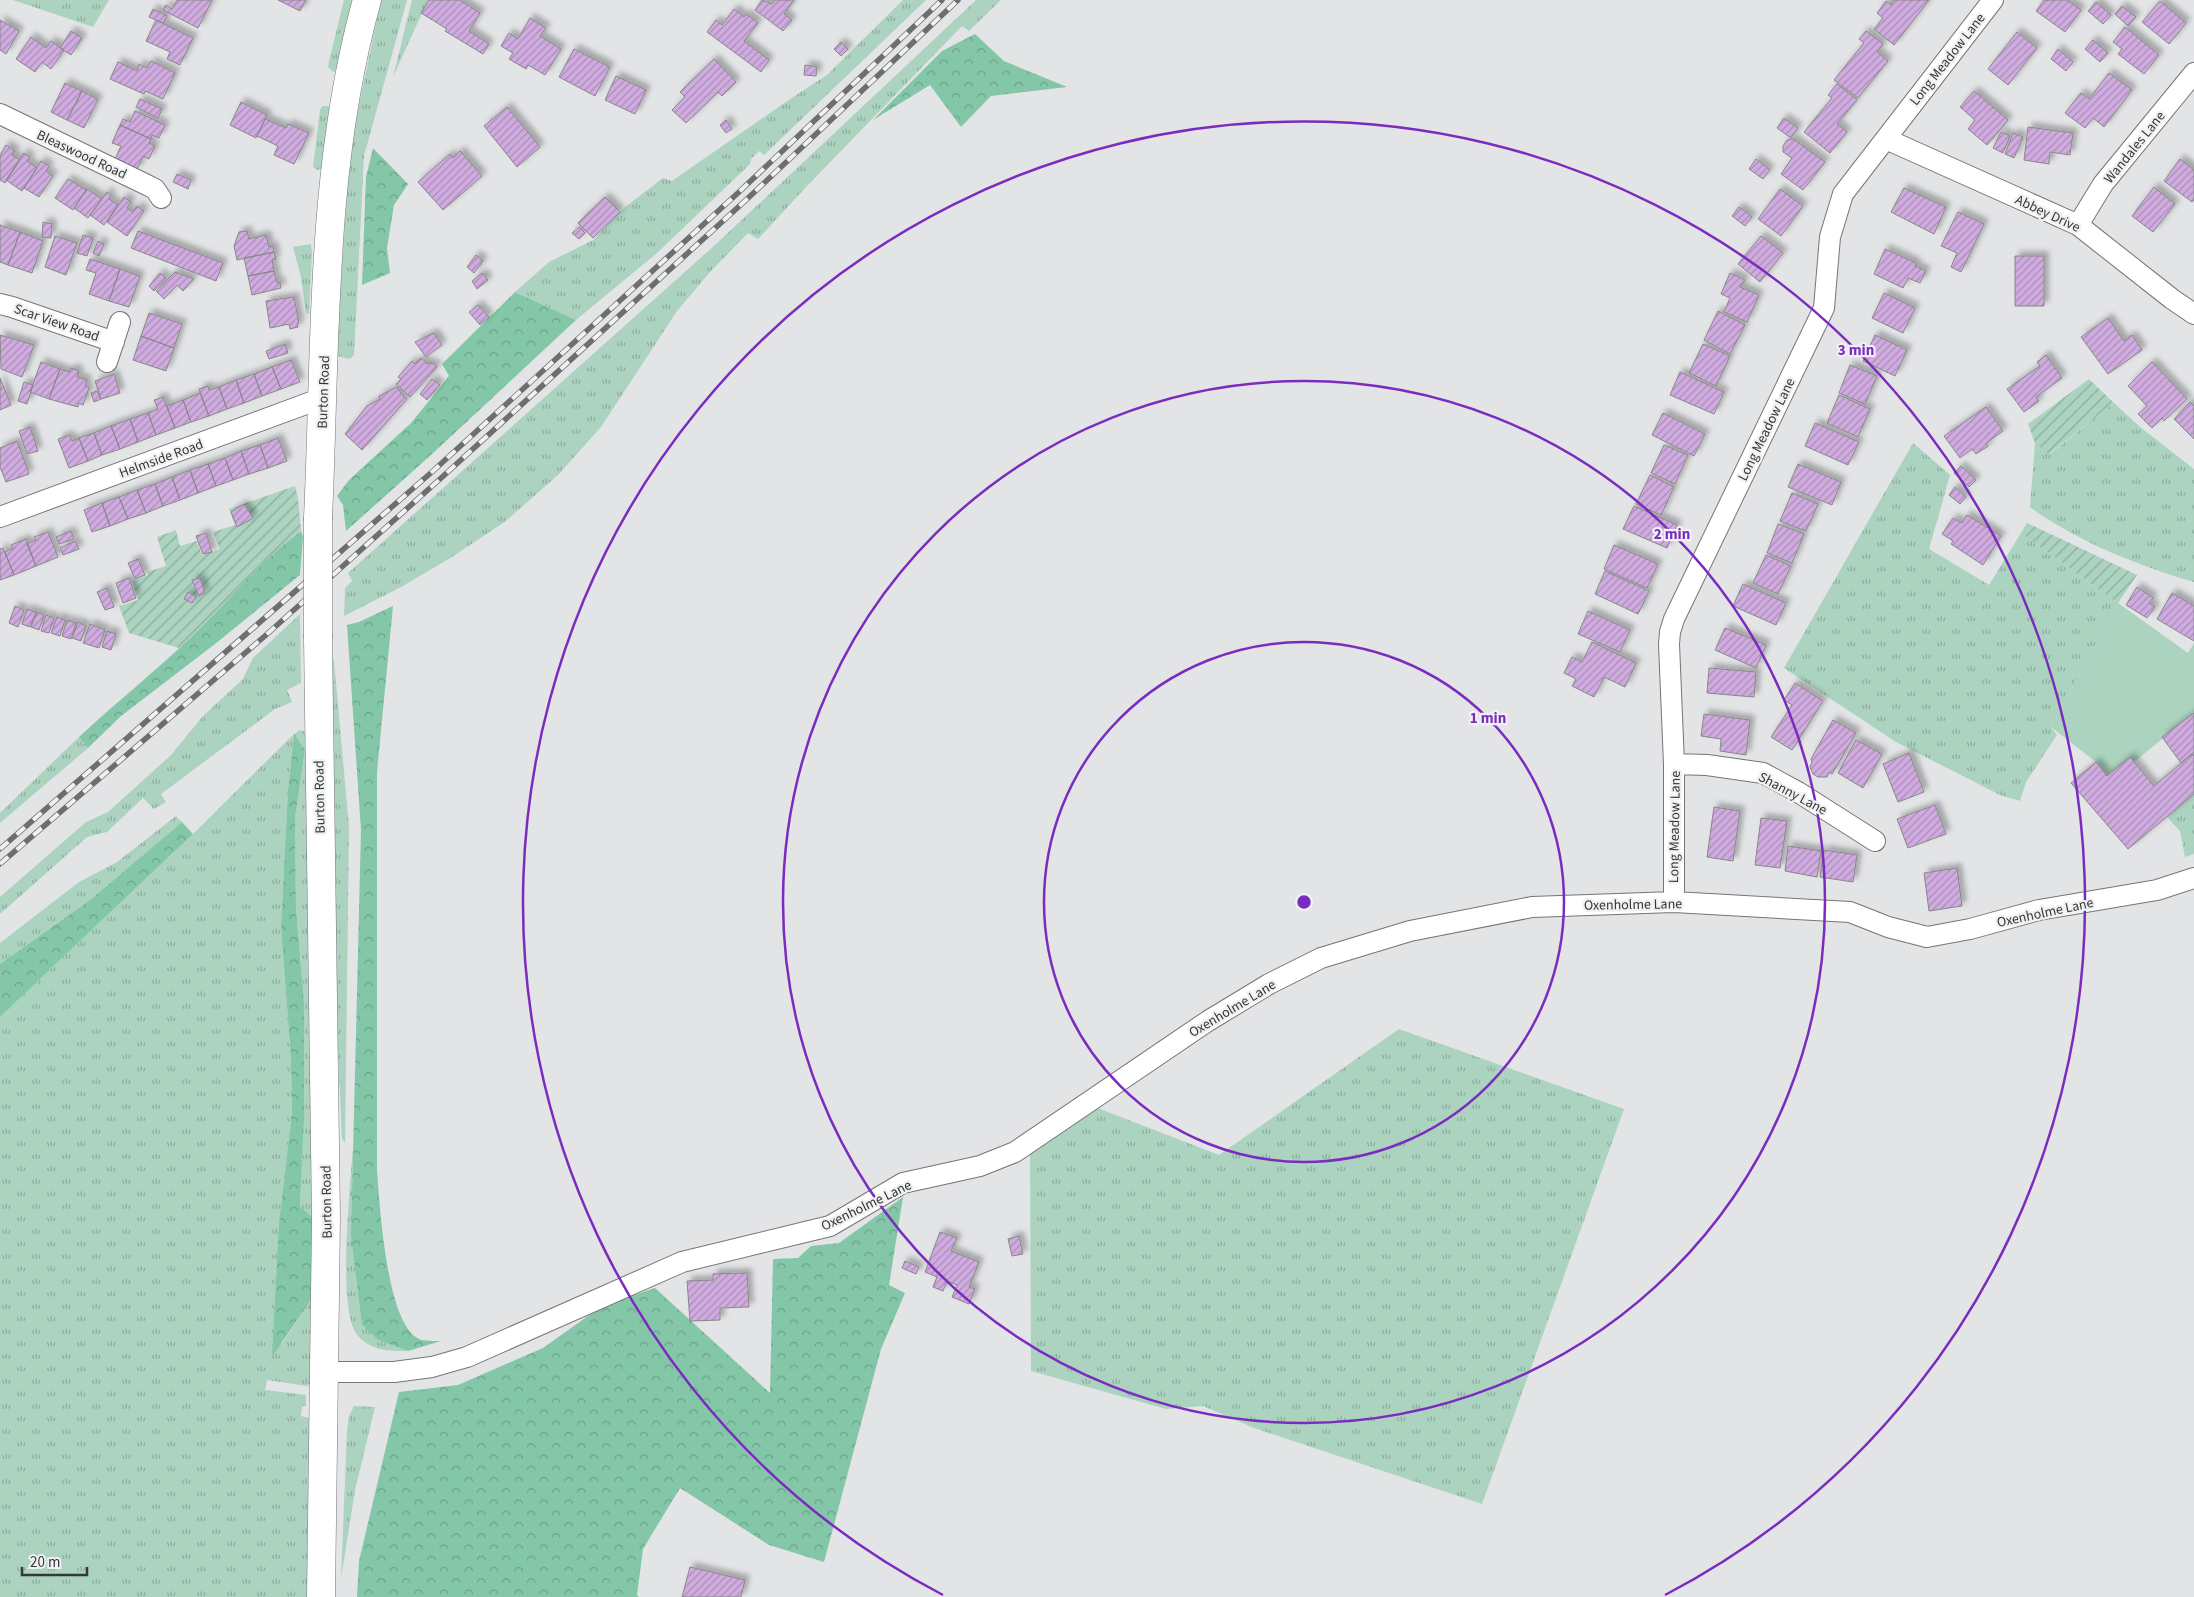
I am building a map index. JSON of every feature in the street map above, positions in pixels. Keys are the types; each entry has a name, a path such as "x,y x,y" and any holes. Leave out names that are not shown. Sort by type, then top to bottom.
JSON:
{"main road":[{"name":"Burton Road","path":"321,1597 326,1372 326,1218 318,518 329,235 338,151 347,92 367,0"}],"street":[{"name":"Long Meadow Lane","path":"1674,902 1674,764 1669,644 1674,618 1824,308 1830,237 1842,194 1992,0"},
{"name":"Wandales Lane","path":"2078,225 2103,184 2194,73"},
{"name":"Bleaswood Road","path":"0,114 145,184 155,190 161,198"},
{"name":"Abbey Drive","path":"1886,139 2078,225 2194,314"},
{"name":"Scar View Road","path":"0,304 114,342"},
{"name":"Scar View Road","path":"107,362 120,322"},
{"name":"Helmside Road","path":"0,517 322,398"},
{"name":"Shanny Lane","path":"1674,764 1707,765 1763,773 1798,792 1875,841"},
{"name":"Oxenholme Lane","path":"326,1372 394,1372 432,1367 467,1357 682,1262 830,1226 903,1183 980,1166 1016,1152 1208,1021 1269,984 1321,958 1410,932 1532,907 1674,902 1850,912 1888,927 1927,937 1970,929 2039,910 2157,890 2194,878"}],"green space":[{"path":"13,0 109,0 93,27"},
{"path":"344,0 355,0 338,69 333,72 328,67"},
{"path":"381,0 407,0 364,156 354,355 350,359 337,356 336,352 350,148"},
{"path":"412,0 428,0 393,77"},
{"path":"903,0 926,0 764,155 759,151 751,159 750,164 657,253 576,320 515,292 549,262 593,240 624,208 663,178 672,181 827,75"},
{"path":"976,0 1001,0 969,31 962,26 758,239 748,233 710,272 677,311 601,427 558,475 506,521 452,557 403,586 344,616 345,588 352,581 348,573 715,245"},
{"path":"975,34 1004,61 1067,87 991,96 961,127 930,85 873,120 942,51"},
{"path":"322,106 331,108 325,168 317,170 313,167"},
{"path":"373,148 408,184 394,205 387,248 390,273 362,285 366,177"},
{"path":"311,244 309,314 306,313 301,277 293,247"},
{"path":"515,292 576,320 346,531 343,505 337,496 349,480 411,423 449,376 442,364"},
{"path":"2089,379 2114,403 2049,454 2035,443 2028,424"},
{"path":"2114,403 2140,427 2194,469 2194,582 2109,551 2067,531 2030,507 2035,443 2050,454"},
{"path":"1913,443 1950,475 1929,549 1989,585 2021,533 2118,603 2051,727 2057,735 2026,782 2020,801 2000,795 1896,742 1784,668"},
{"path":"295,486 301,531 269,558 195,634 179,648 129,633 119,606 138,600 132,581 148,575 147,572 166,566 157,537 176,530 180,546 197,541 202,555 220,549 213,532 235,525 229,509"},
{"path":"2027,523 2137,575 2118,603 2021,533"},
{"path":"301,531 303,537 300,575 215,644 121,716 88,748 79,737 177,650 205,624 257,568"},
{"path":"2118,603 2188,653 2194,643 2194,713 2134,762 2107,776 2096,762 2051,727"},
{"path":"393,606 377,772 377,1171 387,1262 399,1311 408,1329 419,1339 441,1341 408,1351 378,1340 362,1324 351,1235 361,830 347,625 359,622"},
{"path":"300,614 301,683 287,690 292,702 275,709 161,794 166,802 154,809 143,798 107,832 87,837 0,914 0,897 86,822 108,812 171,755 203,716 243,679 253,658"},
{"path":"330,660 334,660 349,827 345,1143 342,1139 333,933"},
{"path":"300,730 307,733 313,1218 300,1206 304,1121 304,1002 296,908 295,818 305,750 294,735 288,790 281,926 291,1060 292,1114 281,1345 313,1297 311,1383 307,1386 267,1380 265,1390 306,1395 306,1406 302,1406 301,1416 313,1419 308,1597 0,1597 0,1017 193,834 294,734"},
{"path":"294,734 305,750 295,818 296,908 304,1002 304,1121 300,1206 313,1218 313,1297 272,1357 279,1224 292,1114 291,1060 281,926 288,790"},
{"path":"79,737 88,748 0,823 0,813"},
{"path":"2194,794 2194,854 2185,857 2180,831 2167,817"},
{"path":"176,816 182,822 90,900 0,964 0,943 79,882 117,862"},
{"path":"182,822 193,834 0,1017 0,964 90,900"},
{"path":"1399,1029 1624,1109 1482,1504 1254,1428 1203,1406 1166,1409 1031,1371 1030,1152 1095,1107 1219,1155"},
{"path":"353,1146 352,1235 378,1340 408,1351 387,1350 369,1345 358,1336 351,1322 346,1275"},
{"path":"903,1197 889,1285 905,1293 881,1349 824,1562 769,1545 680,1488 643,1549 637,1595 639,1597 357,1597 359,1561 399,1392 458,1385 543,1348 602,1306 655,1288 770,1393 773,1259 798,1258 811,1246 839,1243"},
{"path":"354,1406 375,1407 355,1490 341,1579 347,1431 349,1416"}],"building":[{"path":"177,0 212,0 198,28 163,10 166,5 172,9"},
{"path":"278,0 306,0 300,11"},
{"path":"429,0 460,0 480,13 469,31 489,44 483,54 445,31 447,29 421,13"},
{"path":"762,0 772,4 775,0 794,0 784,14 792,20 783,31 755,10"},
{"path":"1894,0 1929,0 1894,45 1874,29 1883,18 1877,13 1886,1 1891,5"},
{"path":"2044,0 2067,0 2081,10 2065,32 2036,11"},
{"path":"2160,1 2186,23 2169,44 2142,22"},
{"path":"2096,2 2111,15 2103,24 2088,11"},
{"path":"2122,6 2136,17 2128,26 2115,14"},
{"path":"153,9 167,16 163,23 149,17"},
{"path":"734,9 744,17 746,14 758,23 744,41 769,60 761,72 707,32 716,20 722,25"},
{"path":"530,18 546,28 540,36 561,49 545,75 528,65 526,69 509,59 513,53 501,46 509,33 518,39"},
{"path":"0,20 19,31 6,54 0,50"},
{"path":"156,20 193,38 180,65 167,59 170,52 146,41"},
{"path":"2125,27 2159,55 2144,74 2118,54 2122,49 2113,42"},
{"path":"71,31 82,38 71,55 60,48"},
{"path":"1866,31 1883,44 1877,52 1888,61 1858,98 1834,80 1864,43 1859,39"},
{"path":"2017,32 2037,48 2008,85 1988,69"},
{"path":"31,37 46,48 51,41 64,50 51,69 42,62 35,72 16,59"},
{"path":"2093,40 2108,53 2100,62 2085,49"},
{"path":"841,42 848,49 841,56 834,49"},
{"path":"574,49 610,67 595,96 559,77"},
{"path":"2058,49 2073,62 2066,71 2051,59"},
{"path":"714,59 736,82 722,96 718,92 686,123 672,110 685,97 680,92"},
{"path":"151,61 175,73 163,99 145,91 144,94 110,79 118,62 137,71 139,64 147,68"},
{"path":"805,65 817,67 816,76 804,75"},
{"path":"2109,73 2132,90 2104,127 2093,118 2085,128 2065,113 2081,93 2089,99"},
{"path":"616,76 646,90 635,114 605,100"},
{"path":"65,83 82,91 67,120 51,112"},
{"path":"1837,84 1857,100 1837,124 1847,132 1830,153 1804,132 1832,98 1828,95"},
{"path":"82,91 98,99 84,128 67,120"},
{"path":"1974,91 2008,120 1987,145 1968,129 1975,120 1960,107"},
{"path":"140,99 162,109 158,118 136,107"},
{"path":"241,102 267,115 256,138 230,125"},
{"path":"507,107 540,147 517,167 484,126"},
{"path":"135,111 165,125 159,138 152,135 151,139 120,125 123,119 130,122"},
{"path":"1784,118 1798,128 1791,138 1777,128"},
{"path":"265,119 286,128 288,124 309,133 294,164 274,155 278,146 257,136"},
{"path":"726,120 732,129 726,133 720,125"},
{"path":"120,125 151,139 149,143 155,146 149,159 143,156 137,170 115,159 121,146 112,143"},
{"path":"2028,127 2073,133 2070,155 2050,152 2049,164 2024,160"},
{"path":"2001,132 2010,136 2003,153 1993,148"},
{"path":"2013,133 2023,137 2014,158 2005,154"},
{"path":"1793,139 1825,162 1803,190 1781,174 1792,158 1783,152 1783,146 1787,140"},
{"path":"6,145 15,151 12,155 20,160 5,183 0,180 0,155"},
{"path":"460,151 482,176 443,210 418,182 450,154 453,158"},
{"path":"24,153 30,157 27,161 37,168 22,191 6,180"},
{"path":"1756,159 1770,170 1763,179 1749,169"},
{"path":"2180,159 2194,170 2194,200 2192,202 2164,181"},
{"path":"41,161 49,166 46,171 53,176 39,197 24,188"},
{"path":"177,174 191,180 188,189 173,182"},
{"path":"68,179 86,190 73,210 55,198"},
{"path":"2154,187 2175,204 2153,232 2132,216"},
{"path":"1904,188 1946,207 1934,234 1891,212"},
{"path":"87,189 102,199 88,218 74,208"},
{"path":"1780,189 1803,206 1781,236 1758,219"},
{"path":"107,192 111,195 109,199 118,205 104,225 90,215"},
{"path":"124,197 131,202 127,208 133,212 137,206 144,211 127,236 107,222"},
{"path":"605,197 620,212 593,238 578,223"},
{"path":"1739,207 1752,217 1745,226 1732,216"},
{"path":"1958,212 1984,224 1961,272 1951,267 1957,253 1941,246"},
{"path":"43,222 52,224 51,238 42,237"},
{"path":"0,225 20,232 8,265 0,262"},
{"path":"579,227 585,233 579,239 572,233"},
{"path":"138,231 223,263 216,281 131,248"},
{"path":"247,231 249,239 266,235 269,247 273,246 274,252 237,260 234,246 239,232"},
{"path":"20,232 43,241 32,273 8,265"},
{"path":"83,235 93,238 87,256 77,253"},
{"path":"55,236 77,243 66,275 45,267"},
{"path":"1761,236 1783,253 1760,282 1738,264"},
{"path":"98,241 104,244 99,256 93,253"},
{"path":"1885,249 1916,263 1915,266 1926,271 1920,283 1908,278 1903,288 1874,274"},
{"path":"274,252 276,259 272,260 274,271 248,276 244,258"},
{"path":"476,255 483,261 474,273 467,267"},
{"path":"2015,256 2044,256 2044,306 2015,306"},
{"path":"90,259 120,269 109,301 89,294 96,273 86,270"},
{"path":"120,269 140,276 129,307 109,301"},
{"path":"274,271 277,283 280,282 281,288 252,295 248,276"},
{"path":"175,272 194,279 183,291 177,285 164,299 156,291"},
{"path":"160,273 166,278 154,291 149,286"},
{"path":"482,273 488,280 477,289 472,281"},
{"path":"1730,273 1745,280 1740,287 1759,295 1747,322 1724,312 1730,298 1721,294"},
{"path":"1884,293 1915,308 1903,333 1872,318"},
{"path":"294,297 299,323 297,323 298,327 290,329 289,324 270,328 266,301"},
{"path":"478,305 489,317 480,325 469,312"},
{"path":"1718,311 1745,325 1730,354 1704,340"},
{"path":"149,313 182,324 174,348 141,336"},
{"path":"2108,318 2124,341 2132,335 2142,350 2108,374 2081,337"},
{"path":"434,333 442,345 426,357 415,342"},
{"path":"0,335 34,345 22,377 1,369"},
{"path":"1875,335 1907,350 1895,376 1863,361"},
{"path":"141,336 174,348 166,371 133,360"},
{"path":"285,344 288,353 269,359 266,351"},
{"path":"1703,344 1730,356 1716,386 1689,373"},
{"path":"2046,355 2062,378 2036,397 2039,401 2024,412 2007,389 2040,366 2037,362"},
{"path":"421,358 428,364 431,362 437,367 410,397 396,384 401,379 398,377 412,361 415,364"},
{"path":"291,360 300,382 281,389 272,367"},
{"path":"41,362 60,369 49,399 30,392"},
{"path":"2152,362 2187,399 2164,421 2162,418 2152,428 2138,414 2147,406 2128,386"},
{"path":"1850,365 1877,376 1865,404 1839,393"},
{"path":"272,367 281,389 262,396 254,374"},
{"path":"71,368 79,371 77,377 87,380 85,386 89,388 83,405 79,403 78,407 49,399 60,369 69,372"},
{"path":"1680,372 1724,392 1714,414 1670,395"},
{"path":"114,374 120,393 101,399 95,381"},
{"path":"254,374 262,396 244,403 236,380"},
{"path":"0,378 11,405 0,410"},
{"path":"432,379 440,385 427,400 420,394"},
{"path":"236,380 244,403 227,409 219,387"},
{"path":"24,382 33,385 27,404 18,401"},
{"path":"208,386 209,390 219,387 227,409 209,416 199,389"},
{"path":"397,387 407,399 362,450 345,434 367,406 380,399 379,396"},
{"path":"97,391 101,399 94,402 91,393"},
{"path":"200,393 209,416 191,422 183,400"},
{"path":"1839,395 1870,409 1858,437 1827,423"},
{"path":"163,397 175,428 156,435 148,413 158,409 154,400"},
{"path":"183,400 191,422 175,428 167,406"},
{"path":"2190,402 2194,406 2194,439 2174,419"},
{"path":"1986,407 2003,431 1986,443 1988,446 1976,454 1972,449 1960,458 1944,436"},
{"path":"148,413 156,435 138,442 130,419"},
{"path":"1663,413 1705,434 1694,456 1652,435"},
{"path":"130,419 138,442 120,449 111,426"},
{"path":"1815,423 1859,442 1848,465 1805,446"},
{"path":"111,426 120,449 102,455 94,433"},
{"path":"30,427 38,451 27,454 19,431"},
{"path":"94,433 102,455 88,461 79,438"},
{"path":"69,435 72,441 79,438 88,461 69,468 58,439"},
{"path":"278,438 287,461 268,468 260,445"},
{"path":"17,441 29,474 6,482 0,467 0,448"},
{"path":"260,445 268,468 249,474 241,451"},
{"path":"1664,445 1688,455 1675,484 1651,473"},
{"path":"241,451 249,474 233,480 225,458"},
{"path":"225,458 233,480 216,486 208,464"},
{"path":"208,464 216,486 198,493 190,470"},
{"path":"1798,464 1841,482 1832,505 1788,487"},
{"path":"1961,466 1976,480 1969,487 1954,473"},
{"path":"190,470 198,493 180,500 172,477"},
{"path":"1650,475 1674,487 1661,515 1636,504"},
{"path":"172,477 180,500 163,506 155,484"},
{"path":"155,484 163,506 146,513 137,490"},
{"path":"1955,487 1966,497 1960,504 1949,495"},
{"path":"137,490 146,513 128,519 119,497"},
{"path":"1792,493 1818,504 1806,531 1780,521"},
{"path":"119,497 128,519 110,526 102,503"},
{"path":"102,503 110,526 92,532 84,510"},
{"path":"244,504 253,518 237,527 231,512"},
{"path":"1634,506 1677,525 1667,548 1623,529"},
{"path":"1967,515 2001,536 1983,565 1951,544 1953,541 1942,534 1953,518 1962,523"},
{"path":"1778,524 1804,534 1792,563 1767,553"},
{"path":"71,531 74,539 59,544 56,537"},
{"path":"48,532 58,557 36,566 27,544 36,540 34,537"},
{"path":"206,533 212,552 203,554 196,536"},
{"path":"26,539 36,566 14,575 5,552 13,548 11,545"},
{"path":"75,541 79,549 63,555 60,548"},
{"path":"1614,545 1658,564 1647,588 1604,569"},
{"path":"3,548 14,575 0,580 0,549"},
{"path":"1766,555 1791,566 1778,594 1753,583"},
{"path":"138,559 145,575 135,579 128,563"},
{"path":"1605,571 1649,591 1638,614 1595,594"},
{"path":"129,578 136,598 123,603 116,583"},
{"path":"200,578 205,593 199,596 192,580"},
{"path":"1743,584 1786,603 1776,625 1733,606"},
{"path":"2137,587 2153,598 2149,603 2155,607 2147,618 2126,605"},
{"path":"107,588 114,607 105,610 97,592"},
{"path":"188,592 196,597 192,603 184,599"},
{"path":"2172,593 2194,606 2194,641 2157,619"},
{"path":"15,606 24,610 18,627 9,623"},
{"path":"27,609 36,612 30,627 22,624"},
{"path":"1588,611 1630,630 1620,652 1578,634"},
{"path":"37,612 44,615 39,630 31,627"},
{"path":"46,615 54,618 49,633 41,631"},
{"path":"57,617 65,620 60,636 51,633"},
{"path":"67,620 76,623 71,639 62,636"},
{"path":"78,622 86,626 81,641 72,638"},
{"path":"90,624 105,630 99,648 83,643"},
{"path":"1725,628 1766,645 1756,668 1715,650"},
{"path":"107,631 116,634 111,650 102,647"},
{"path":"1592,642 1636,663 1625,687 1604,677 1594,697 1572,686 1576,679 1564,673 1572,657 1582,662"},
{"path":"1709,668 1756,672 1754,697 1707,693"},
{"path":"1795,683 1823,701 1792,750 1771,737 1792,705 1784,700"},
{"path":"2194,713 2194,752 2181,763 2162,737"},
{"path":"1704,714 1750,720 1746,755 1720,751 1721,739 1701,736"},
{"path":"1833,720 1856,733 1832,774 1829,772 1827,777 1818,777 1813,774 1810,767 1811,759"},
{"path":"1856,740 1882,754 1863,788 1838,773"},
{"path":"1909,753 1924,792 1898,802 1883,764"},
{"path":"2192,754 2194,756 2194,794 2128,849 2071,783 2096,762 2107,776 2130,757 2154,786"},
{"path":"1935,805 1946,834 1908,848 1897,819"},
{"path":"1714,807 1740,811 1733,861 1707,857"},
{"path":"1761,818 1787,821 1780,868 1755,865"},
{"path":"1788,846 1821,851 1817,877 1785,871"},
{"path":"1824,850 1857,855 1853,882 1820,877"},
{"path":"1957,868 1962,906 1929,911 1924,873"},
{"path":"940,1232 957,1238 951,1251 979,1262 969,1287 975,1289 969,1304 952,1297 957,1285 947,1281 943,1291 933,1287 937,1277 925,1272"},
{"path":"1019,1236 1023,1254 1012,1256 1008,1239"},
{"path":"905,1261 919,1267 916,1274 902,1268"},
{"path":"747,1273 749,1307 720,1308 720,1320 690,1321 687,1281 713,1280 713,1274"},
{"path":"690,1567 745,1580 741,1597 682,1597"}],"railway":[{"path":"0,849 433,471 739,192 942,0"},
{"path":"0,864 266,635 440,479 746,200 958,0"}]}
